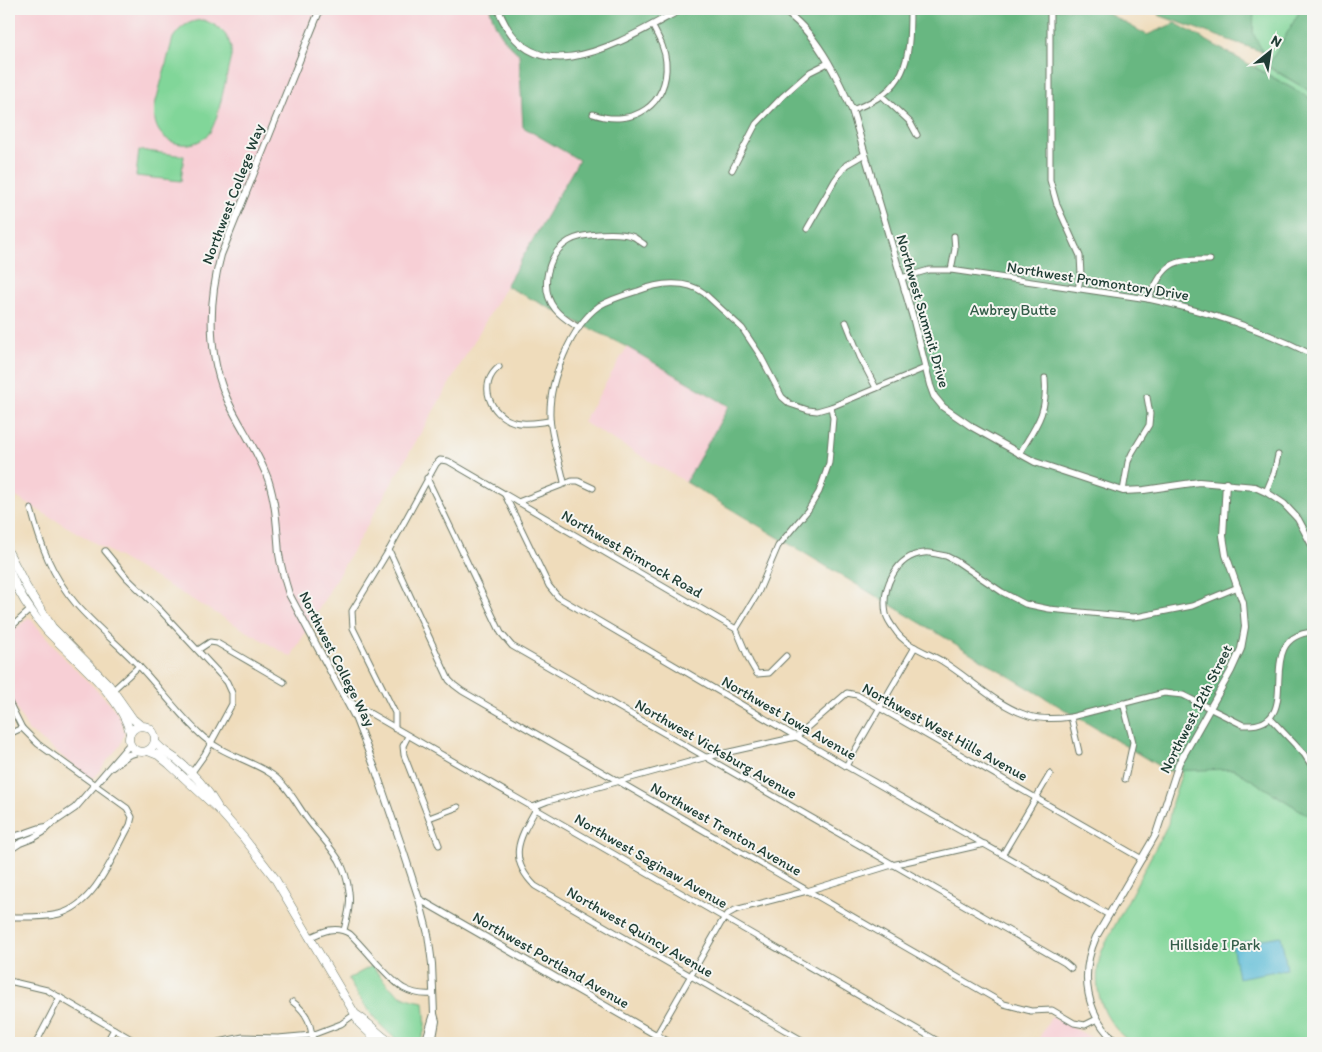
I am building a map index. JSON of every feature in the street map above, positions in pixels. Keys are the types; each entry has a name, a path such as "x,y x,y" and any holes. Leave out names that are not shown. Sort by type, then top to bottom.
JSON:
{"main road":[{"path":"9,553 27,588 52,627 133,719 151,730 155,736 155,742 148,751"},
{"path":"9,570 14,584 30,610 47,631 92,676 111,692 126,722 130,733 130,744 138,752 148,751 158,755 189,776"},
{"path":"130,733 140,725"},
{"path":"155,742 189,776 263,861 359,1023 380,1043"},
{"path":"355,1014 363,1018 384,1039 392,1043"}],"street":[{"name":"Northwest College Way","path":"320,9 221,255 212,300 212,334 216,364 227,399 259,456 268,480 274,501 283,576 289,594 347,700 376,771 419,898 429,942 436,1021 432,1043"},
{"path":"498,9 505,25 515,39 538,54 556,58 588,54 629,38 682,9"},
{"name":"Northwest Summit Drive","path":"781,9 802,25 828,63 852,110 914,321 925,368 934,396 943,407 972,428 1019,454 1061,471 1123,490 1144,490 1198,482 1255,487 1278,498 1292,512 1313,547"},
{"path":"852,110 871,103 882,96 892,87 901,74 905,64 910,31 910,9"},
{"path":"1050,9 1050,180 1057,205 1080,256 1081,275 1078,289"},
{"path":"594,114 605,118 620,119 636,115 649,108 661,92 665,77 666,61 661,44 652,25"},
{"path":"732,170 756,124 810,72 828,63"},
{"path":"882,96 910,122 917,135"},
{"path":"807,230 835,180 846,165 865,154"},
{"path":"580,328 564,319 554,308 548,296 546,279 550,264 558,250 570,240 597,234 633,237 644,244"},
{"path":"951,270 955,249 954,236"},
{"path":"1148,299 1168,266 1186,259 1210,260"},
{"name":"Northwest Promontory Drive","path":"901,278 929,270 951,270 1148,299 1208,314 1283,339 1313,355"},
{"path":"564,482 550,421 550,397 554,377 562,359 590,313 614,299 656,286 690,285 704,293 742,328 760,355 782,397 790,404 808,410 832,407 925,368"},
{"path":"846,322 860,358 876,388"},
{"path":"499,367 490,376 487,388 490,402 499,414 506,419 518,423 550,421"},
{"path":"1019,454 1042,415 1046,401 1045,378"},
{"path":"1123,490 1128,462 1149,426 1150,414 1147,397"},
{"path":"786,656 769,673 757,674 736,630 758,593 778,546 808,510 819,492 829,464 832,407"},
{"path":"1266,492 1274,473 1278,455"},
{"name":"Northwest Rimrock Road","path":"428,478 437,461 448,462 736,630"},
{"path":"395,729 395,713 352,623 352,611 389,550 428,478"},
{"name":"Northwest Vicksburg Avenue","path":"428,478 500,633 512,646 1070,968"},
{"path":"518,502 564,482 578,481 593,488"},
{"name":"Northwest 12th Street","path":"1096,1019 1089,999 1087,973 1092,946 1161,823 1179,763 1237,659 1244,639 1245,615 1238,587 1226,555 1223,536 1226,483"},
{"name":"Northwest Iowa Avenue","path":"505,495 549,586 558,598 846,766 1109,915"},
{"path":"31,509 40,541 60,583 88,616 139,666 199,733 211,743 235,757 262,769 279,780 292,795 339,860 346,876 350,902 344,930"},
{"name":"Northwest Trenton Avenue","path":"389,550 454,685 1004,1004 1031,1011 1052,1010 1074,1023 1085,1025 1096,1019"},
{"path":"105,551 127,578 198,650 227,682 230,688 232,704 211,743 189,776"},
{"path":"1238,587 1192,606 1133,617 1049,609 1035,607 1016,600 946,556 924,553 914,555 899,565 889,580 885,600 886,615 896,632 915,647 942,661 998,700 1020,712 1042,718 1057,719 1071,717 1164,693 1174,693 1183,694 1230,720 1243,725 1253,726 1270,718 1278,699 1281,654 1286,644 1295,636 1313,632"},
{"path":"9,629 30,610"},
{"path":"198,650 206,644 217,643 284,682"},
{"path":"846,766 915,647"},
{"path":"111,692 139,666"},
{"name":"Northwest West Hills Avenue","path":"534,808 548,801 707,758 796,737 847,693 857,695 1142,859"},
{"name":"Northwest Saginaw Avenue","path":"347,700 941,1043"},
{"path":"9,702 22,728 38,744 127,808 132,817 130,825 92,891 78,905 60,914 39,917 9,916"},
{"path":"1123,703 1133,742 1125,779"},
{"path":"1071,717 1079,752"},
{"path":"1270,718 1304,754 1313,768"},
{"path":"9,734 22,728"},
{"path":"408,736 404,746 404,755 439,845"},
{"path":"10,853 20,843 34,838 47,827 67,815 95,786 112,763 130,744"},
{"path":"106,772 128,755 138,752"},
{"path":"1003,854 1050,774"},
{"path":"429,818 458,807"},
{"name":"Northwest Quincy Avenue","path":"534,808 522,833 518,850 518,862 530,881 541,890 807,1043"},
{"path":"10,853 9,838 18,837 47,827"},
{"path":"652,1043 724,918 735,910 892,865 985,844"},
{"name":"Northwest Portland Avenue","path":"419,898 670,1043"},
{"path":"309,938 333,929 344,930 403,988 424,995 433,994"},
{"path":"9,981 41,988 60,997 138,1043"},
{"path":"36,1043 60,997"},
{"path":"294,1002 303,1010 308,1019 313,1043"},
{"path":"214,1043 244,1037 278,1038 312,1035 341,1024 355,1014"},
{"name":"Northwest College Way","path":"425,1043 434,1014"},
{"path":"1096,1019 1117,1043"},
{"path":"106,1043 114,1029"}],"shaded area":[{"path":"10,9 490,9 499,31 508,44 519,54 523,127 579,160 291,657 9,493"},
{"path":"627,347 729,406 686,482 583,422"},
{"path":"29,617 67,661 104,697 115,710 122,723 124,734 120,746 94,778 89,777 29,732 9,695 9,634"},
{"path":"1052,1016 1101,1043 1036,1043"}],"green space":[{"name":"Awbrey Butte","path":"490,9 1111,9 1109,14 1147,35 1175,23 1313,100 1313,818 1234,769 1167,771 686,482 729,406 627,347 506,286 579,160 523,127 519,54 501,34"},
{"path":"1161,9 1254,9 1253,33 1263,52 1158,15"},
{"path":"1254,9 1301,9 1268,67 1313,93 1313,100 1255,67 1263,53 1252,46"},
{"path":"1301,9 1313,9 1313,93 1268,66"},
{"path":"203,20 220,29 228,39 231,57 219,107 210,132 205,138 191,144 177,143 164,137 159,131 156,125 155,105 173,38 186,25"},
{"path":"139,150 184,156 181,181 136,176"},
{"name":"Hillside I Park","path":"1234,769 1313,818 1313,1043 1131,1043 1112,1024 1105,1013 1101,1001 1097,976 1102,950 1168,824 1172,802 1183,770"},
{"path":"372,966 394,990 406,998 424,1002 425,1029 418,1043 406,1043 398,1040 381,1026 365,1006 348,979"}],"water":[{"path":"1281,936 1287,969 1238,978 1232,944"}]}
